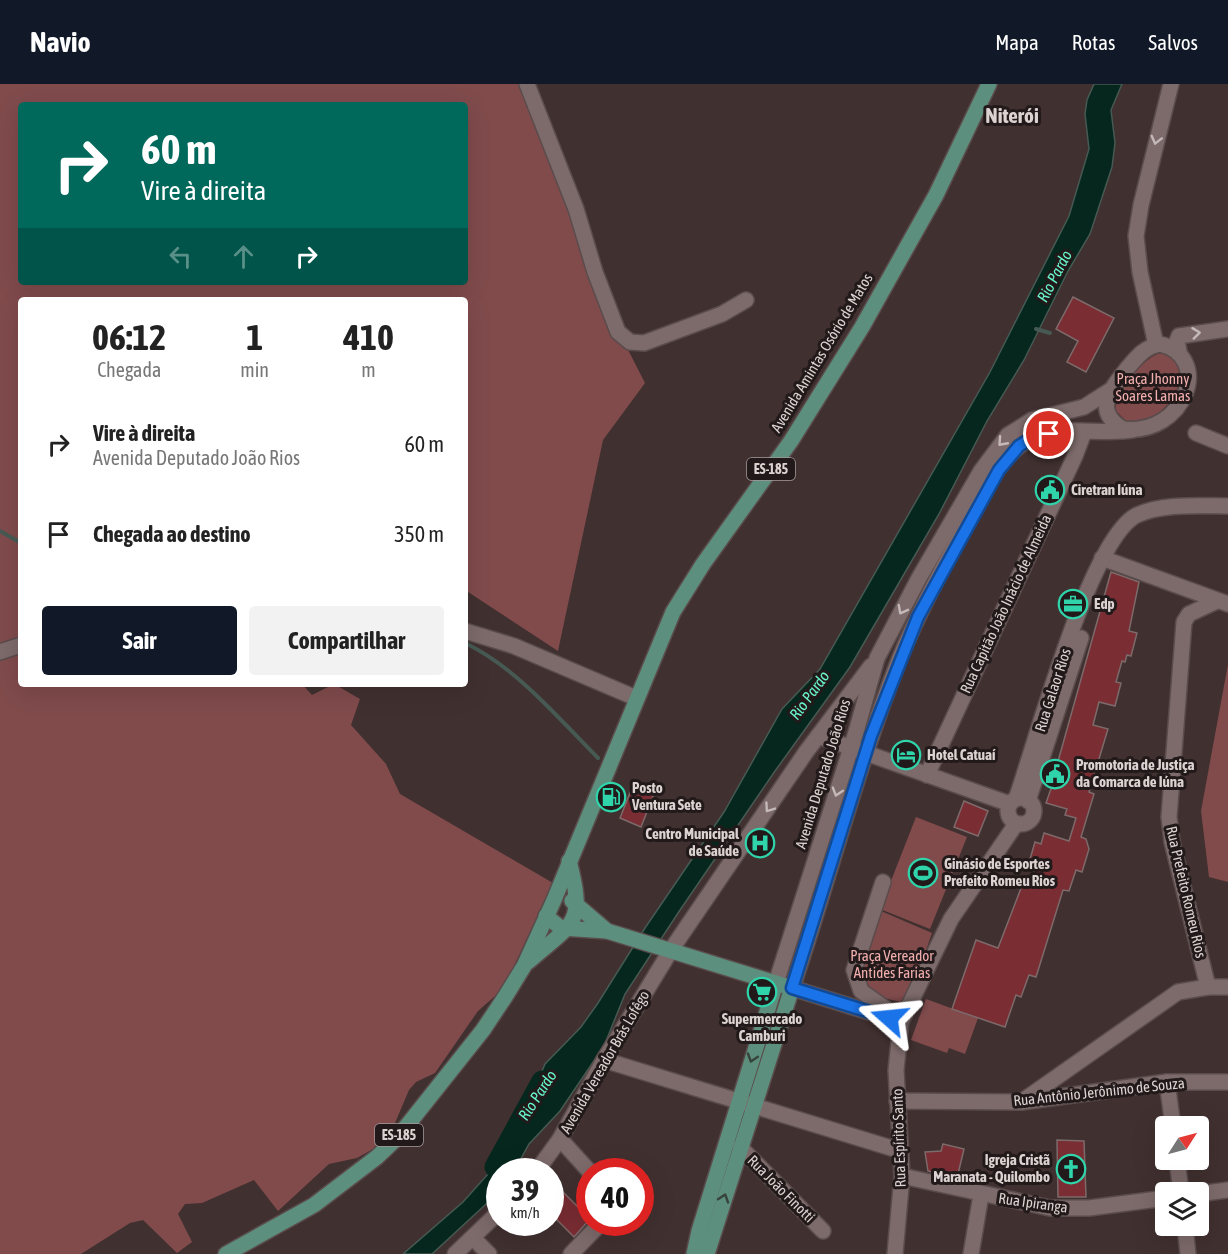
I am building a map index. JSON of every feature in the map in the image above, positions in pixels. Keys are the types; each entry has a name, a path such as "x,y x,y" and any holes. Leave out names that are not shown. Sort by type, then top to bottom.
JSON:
{"main road":[{"name":"Avenida Amintas Osório de Matos","path":"569,861 679,600 791,441 862,327 941,185 989,84"},
{"name":"ES-185","path":"226,1254 314,1205 377,1157 398,1137 483,1030 524,966 569,861"},
{"path":"524,966 567,929 579,906 569,861"},
{"path":"554,900 567,899 609,931"},
{"path":"546,916 556,925 567,929 609,931 792,988"},
{"name":"Avenida Deputado João Rios","path":"708,1254 740,1147 745,1106 776,983"},
{"name":"Avenida Deputado João Rios","path":"694,1254 699,1231 745,1106 792,988"}],"street":[{"path":"527,84 576,209 595,272 618,332 630,342 644,344 722,315 746,300"},
{"path":"1156,345 1140,272 1136,236 1141,205 1171,84"},
{"path":"1179,351 1168,346 1156,345 1141,352 1109,392 1106,406 1111,420 1123,429 1134,430 1160,424 1179,405 1187,380 1185,362 1177,341 1179,336 1228,329"},
{"name":"Avenida Deputado João Rios","path":"776,983 877,658 961,504 999,444 1014,430 1032,420 1084,407 1109,392"},
{"name":"Avenida Deputado João Rios","path":"792,988 889,687 918,617 999,470 1019,446 1030,439 1067,431 1116,433 1134,430"},
{"name":"Rua Capitão João Inácio de Almeida","path":"927,775 1075,456 1084,432"},
{"path":"1196,433 1228,446"},
{"name":"Rua Galaor Rios","path":"895,1020 951,920 1016,824 1028,822 1033,816 1033,808 1018,801 1080,607 1114,536 1136,516 1161,509 1228,506"},
{"path":"1102,558 1222,602"},
{"name":"Rua Prefeito Romeu Rios","path":"1208,987 1172,842 1168,804 1184,622 1189,614 1222,602"},
{"path":"468,632 514,646 636,698"},
{"path":"0,652 18,646"},
{"name":"Avenida Vereador Brás Lofêgo","path":"546,1158 560,1139 665,948 877,658"},
{"path":"818,736 927,775 1018,801 1008,813 1016,824"},
{"path":"883,882 854,970 861,991 885,1008 895,1020"},
{"path":"1022,1102 1178,992 1208,987 1228,987"},
{"path":"792,988 895,1020"},
{"name":"Rua Espírito Santo","path":"895,1020 902,1176 895,1254"},
{"path":"604,1060 745,1106 901,1151"},
{"path":"1167,1082 1172,1116"},
{"name":"Rua Antônio Jerônimo de Souza","path":"897,1101 1022,1102 1167,1082 1228,1082"},
{"path":"560,1139 577,1158"},
{"name":"Rua João Finotti","path":"740,1147 823,1231"},
{"name":"Rua Ipiranga","path":"902,1176 981,1195 1069,1209 1155,1199"},
{"path":"1209,1193 1228,1190"},
{"path":"971,1254 981,1195"},
{"path":"454,1254 486,1225"},
{"path":"571,1254 588,1236"},
{"path":"1186,1236 1188,1254"},
{"path":"473,1238 489,1254"}],"green space":[{"path":"0,84 529,84 621,336 645,383 603,440 558,651 468,592 468,297 18,297 18,687 305,687 312,695 328,687 339,687 360,699 351,725 386,764 400,794 553,883 503,989 478,1011 435,1073 416,1082 409,1090 395,1123 373,1149 357,1158 329,1164 278,1211 254,1180 202,1203 185,1204 178,1214 192,1242 177,1253 143,1220 130,1223 81,1254 0,1254"},
{"name":"Praça Jhonny Soares Lamas","path":"1161,353 1172,358 1178,367 1180,378 1176,391 1169,403 1157,413 1143,420 1126,421 1116,411 1119,395 1138,368"},
{"path":"1228,664 1228,882 1209,877 1201,811"},
{"name":"Ginásio de Esportes Prefeito Romeu Rios","path":"916,817 967,837 930,929 880,909"},
{"name":"Praça Vereador Antides Farias","path":"881,911 932,933 911,994 901,1002 870,995 860,973"},
{"path":"926,999 978,1018 965,1054 949,1048 947,1053 911,1040"}],"water":[{"path":"1094,84 1122,84 1111,110 1115,143 1112,167 1090,234 1068,271 1024,360 987,421 939,514 850,667 775,771 625,994 604,1046 560,1111 529,1144 521,1158 500,1158 524,1114 545,1064 581,1027 598,1003 645,928 724,812 782,709 820,669 990,372 1069,216 1089,149 1085,114 1087,100"},
{"path":"486,1176 486,1204 432,1254 403,1254 463,1202"}],"building":[{"path":"1073,297 1114,318 1086,372 1067,362 1078,341 1056,329"},
{"path":"1111,572 1139,582 1129,631 1137,633 1131,656 1127,655 1125,662 1122,661 1116,682 1121,683 1115,706 1099,702 1093,725 1108,729 1089,792 1094,794 1081,837 1086,839 1089,849 1082,872 1076,870 1069,891 1063,890 1036,977 1029,975 1021,997 1016,995 1005,1027 952,1009 976,940 998,948 1023,883 1030,885 1035,868 1028,866 1035,842 1041,844 1044,833 1069,841 1076,818 1065,815 1067,809 1046,803 1059,766 1057,765"},
{"path":"633,785 654,794 641,827 620,818"},
{"path":"964,801 988,811 978,836 954,827"},
{"name":"Igreja Cristã Maranata - Quilombo","path":"1057,1140 1084,1141 1086,1197 1058,1197"},
{"path":"943,1144 964,1149 957,1178 928,1171 925,1152 941,1151"},
{"path":"564,1193 576,1205 576,1235 574,1237 564,1227"}],"waterway":[{"path":"1036,329 1050,333"},
{"path":"0,531 18,541"},
{"path":"468,645 484,653 519,680 598,758"},
{"path":"693,841 698,855"},
{"name":"Rio Pardo","path":"500,1158 542,1081"}],"place":[{"name":"Ciretran Iúna","path":"1050,490"},
{"name":"Edp","path":"1073,604"},
{"name":"Hotel Catuaí","path":"906,755"},
{"name":"Promotoria de Justiça da Comarca de Iúna","path":"1055,774"},
{"name":"Posto Ventura Sete","path":"611,797"},
{"name":"Centro Municipal de Saúde","path":"760,843"},
{"name":"Ginásio de Esportes Prefeito Romeu Rios","path":"923,873"},
{"name":"Supermercado Camburi","path":"762,992"},
{"name":"Igreja Cristã Maranata - Quilombo","path":"1071,1169"}],"district":[{"name":"Niterói","path":"1012,116"}],"route":[{"path":"889,1018 792,988 871,736 918,617 988,485 1019,446 1037,436 1049,434"}]}
